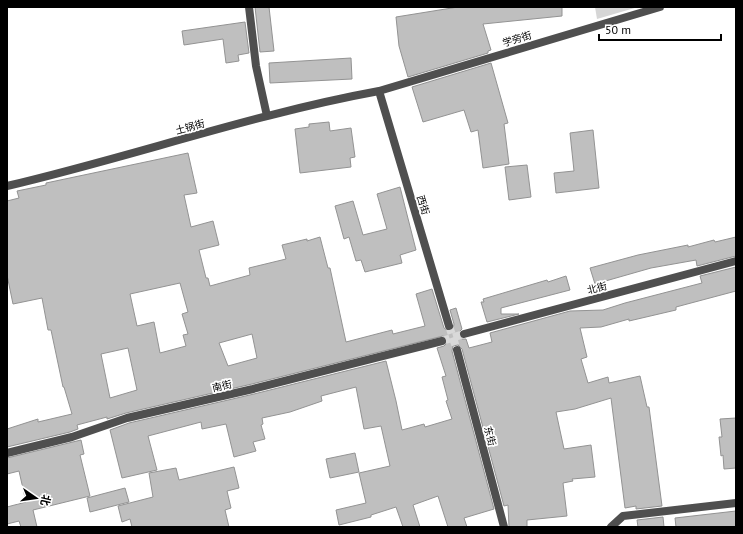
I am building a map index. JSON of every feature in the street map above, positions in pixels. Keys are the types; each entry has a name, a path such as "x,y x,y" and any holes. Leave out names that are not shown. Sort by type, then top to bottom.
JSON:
{"street":[{"path":"249,7 256,66 267,116"},
{"name":"学旁街","path":"379,91 660,7"},
{"name":"土锅街","path":"7,186 49,176 267,116 341,98 379,91"},
{"name":"西街","path":"379,91 449,326"},
{"name":"北街","path":"464,334 736,261"},
{"name":"南街","path":"7,453 72,437 127,418 253,389 442,341"},
{"name":"东街","path":"457,350 504,527"},
{"path":"612,527 623,516 736,503"}],"shaded area":[{"path":"595,7 638,7 597,19"}],"building":[{"path":"255,7 269,7 274,51 260,52"},
{"path":"458,7 562,7 562,16 483,24 491,50 488,51 488,53 408,77 399,46 396,17"},
{"path":"245,22 249,53 238,55 239,61 226,63 223,39 184,45 182,31"},
{"path":"351,58 352,79 270,83 269,63"},
{"path":"491,63 508,123 504,124 509,164 483,168 478,130 471,132 464,110 423,122 412,87"},
{"path":"329,122 330,131 351,128 355,157 350,158 351,167 300,173 295,129 309,127 309,124"},
{"path":"593,130 599,188 556,193 554,173 574,171 570,133"},
{"path":"188,153 197,193 184,195 191,227 213,221 219,245 199,250 206,278 208,278 210,286 250,275 249,268 286,259 282,245 307,239 307,241 320,237 328,268 330,268 346,342 392,330 393,334 425,326 416,294 432,289 444,328 448,331 453,329 454,324 450,310 456,308 462,329 459,332 459,336 462,339 466,339 469,348 492,342 490,333 570,311 603,310 702,283 700,276 736,267 736,291 676,307 676,310 629,321 629,319 601,327 580,328 587,357 581,359 588,383 608,377 609,383 640,376 647,407 649,407 662,506 636,509 636,506 625,508 611,398 575,409 556,412 564,449 591,445 595,477 572,479 573,481 563,483 567,516 527,520 527,527 509,527 508,505 504,506 462,349 458,345 453,346 452,351 494,509 464,518 467,527 448,527 438,496 413,505 420,527 403,527 396,507 371,515 371,517 339,525 336,510 366,503 359,473 390,466 381,426 364,429 356,387 321,396 322,401 290,412 262,418 263,424 261,425 265,439 253,442 256,451 234,457 226,424 202,429 201,422 148,436 157,470 122,478 110,430 129,423 386,361 402,430 424,424 425,427 452,419 446,401 448,400 442,377 446,376 437,348 444,346 447,343 447,339 443,336 252,384 126,413 107,419 107,417 77,425 78,429 70,432 7,447 7,429 38,419 38,422 72,414 63,387 51,330 48,330 42,298 13,304 7,275 7,201 19,198 17,191 46,185 46,183","holes":["180,283 188,312 182,314 188,334 183,335 186,346 160,353 154,322 137,326 130,294","252,334 257,358 228,366 219,343","128,348 137,390 110,398 101,354"]},
{"path":"527,165 531,197 509,200 505,167"},
{"path":"400,187 416,250 400,255 402,263 365,272 361,260 356,261 349,237 344,239 335,206 353,201 363,235 387,229 377,194"},
{"path":"736,237 736,256 697,266 696,260 651,268 595,284 590,268 638,255"},
{"path":"566,276 570,290 501,308 501,314 519,314 487,322 481,302 484,302 483,299 547,280 548,282"},
{"path":"736,418 736,468 724,469 719,437 722,437 720,419"},
{"path":"81,440 84,454 80,455 90,496 33,510 37,527 21,527 19,521 7,524 7,507 26,502 19,471 7,474 7,458"},
{"path":"355,453 359,472 330,478 326,459"},
{"path":"234,467 239,488 227,491 231,508 225,510 229,527 132,527 130,519 122,522 118,506 153,497 149,473 176,468 179,480"},
{"path":"125,488 129,502 90,512 87,498"},
{"path":"736,511 736,527 676,527 675,518"},
{"path":"663,517 664,527 638,527 637,520"}],"tunnel":[{"path":"449,326 457,350"},
{"path":"442,341 464,334"}]}
